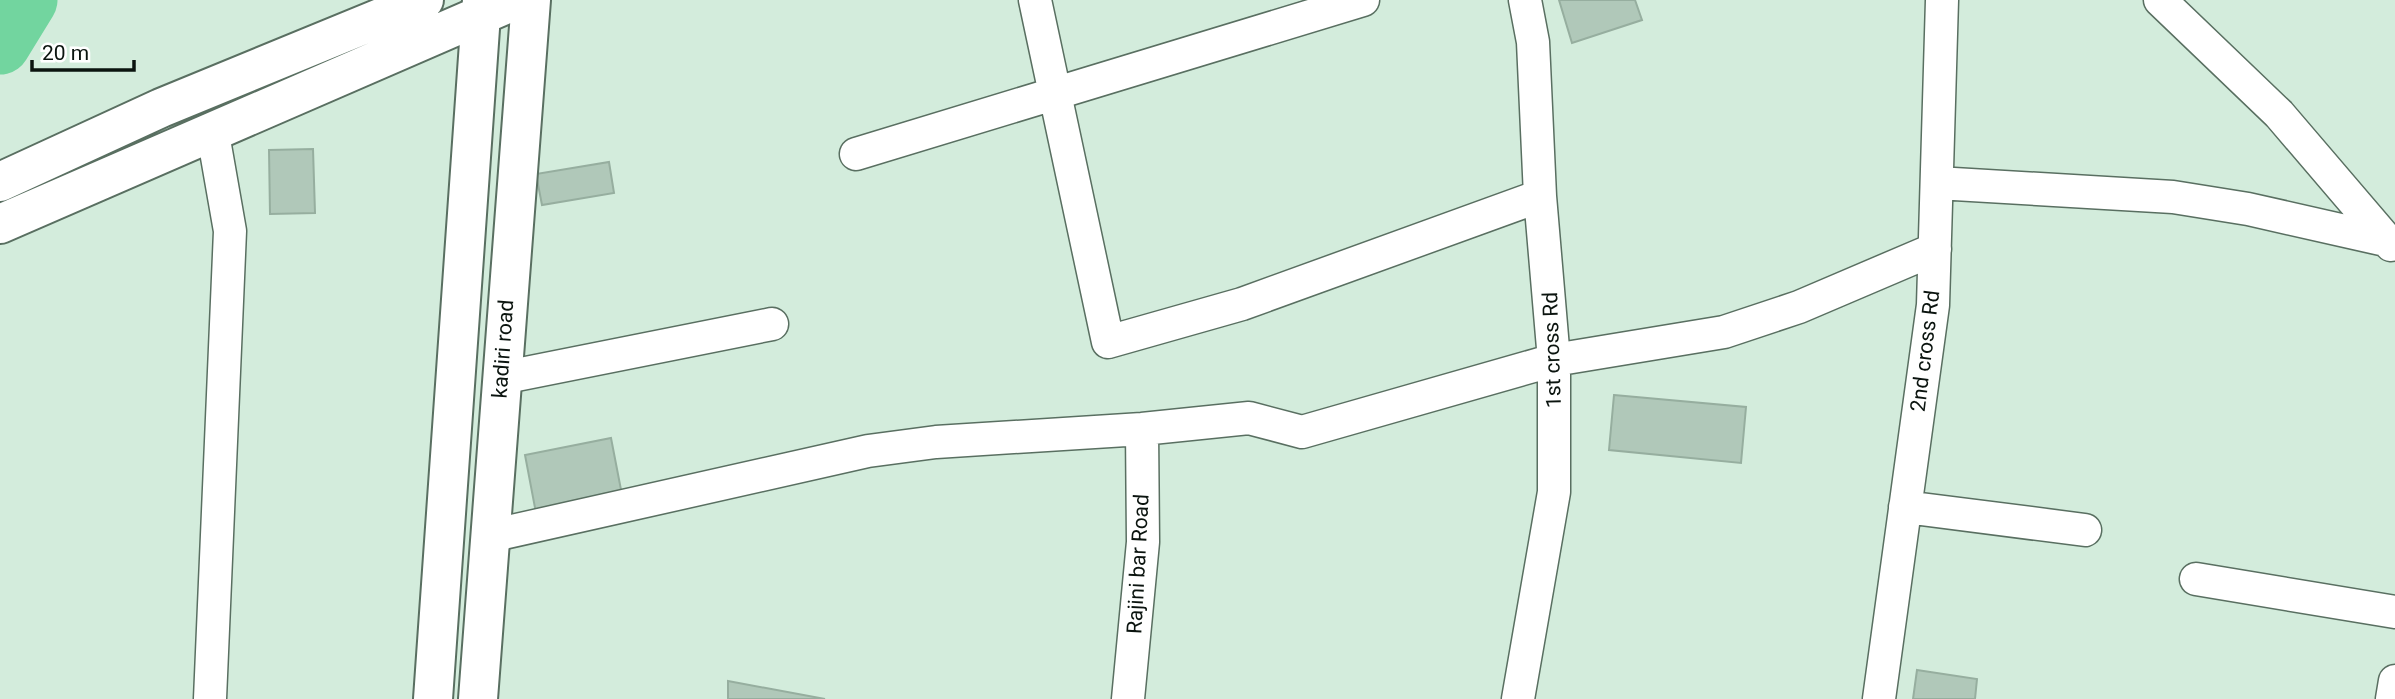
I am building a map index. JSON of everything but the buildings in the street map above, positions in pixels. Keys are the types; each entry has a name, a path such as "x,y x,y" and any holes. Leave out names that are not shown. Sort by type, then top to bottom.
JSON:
{"main road":[{"path":"0,182 173,102 424,0"},
{"path":"0,224 214,134 482,8 517,0"},
{"name":"kadiri road","path":"478,699 531,0"},
{"path":"433,699 482,8"}],"street":[{"path":"1035,0 1108,342 1242,304 1540,196"},
{"path":"856,154 1363,0"},
{"name":"1st cross Rd","path":"1518,699 1553,492 1555,360 1540,196 1533,42 1525,0"},
{"name":"2nd cross Rd","path":"1879,699 1933,305 1941,0"},
{"path":"2179,6 2279,114 2390,244"},
{"path":"210,699 230,231 214,134"},
{"path":"1937,183 2173,197 2248,209 2390,244"},
{"path":"490,536 868,451 990,437 1142,429 1250,418 1302,432 1555,360 1724,332 1799,307 1934,249"},
{"path":"501,378 772,324"},
{"name":"Rajini bar Road","path":"1128,699 1143,542 1142,429"},
{"path":"1905,507 2085,530"},
{"path":"2196,579 2395,612"},
{"path":"2392,699 2395,681"}],"waterway":[{"path":"0,44 27,0"}]}
